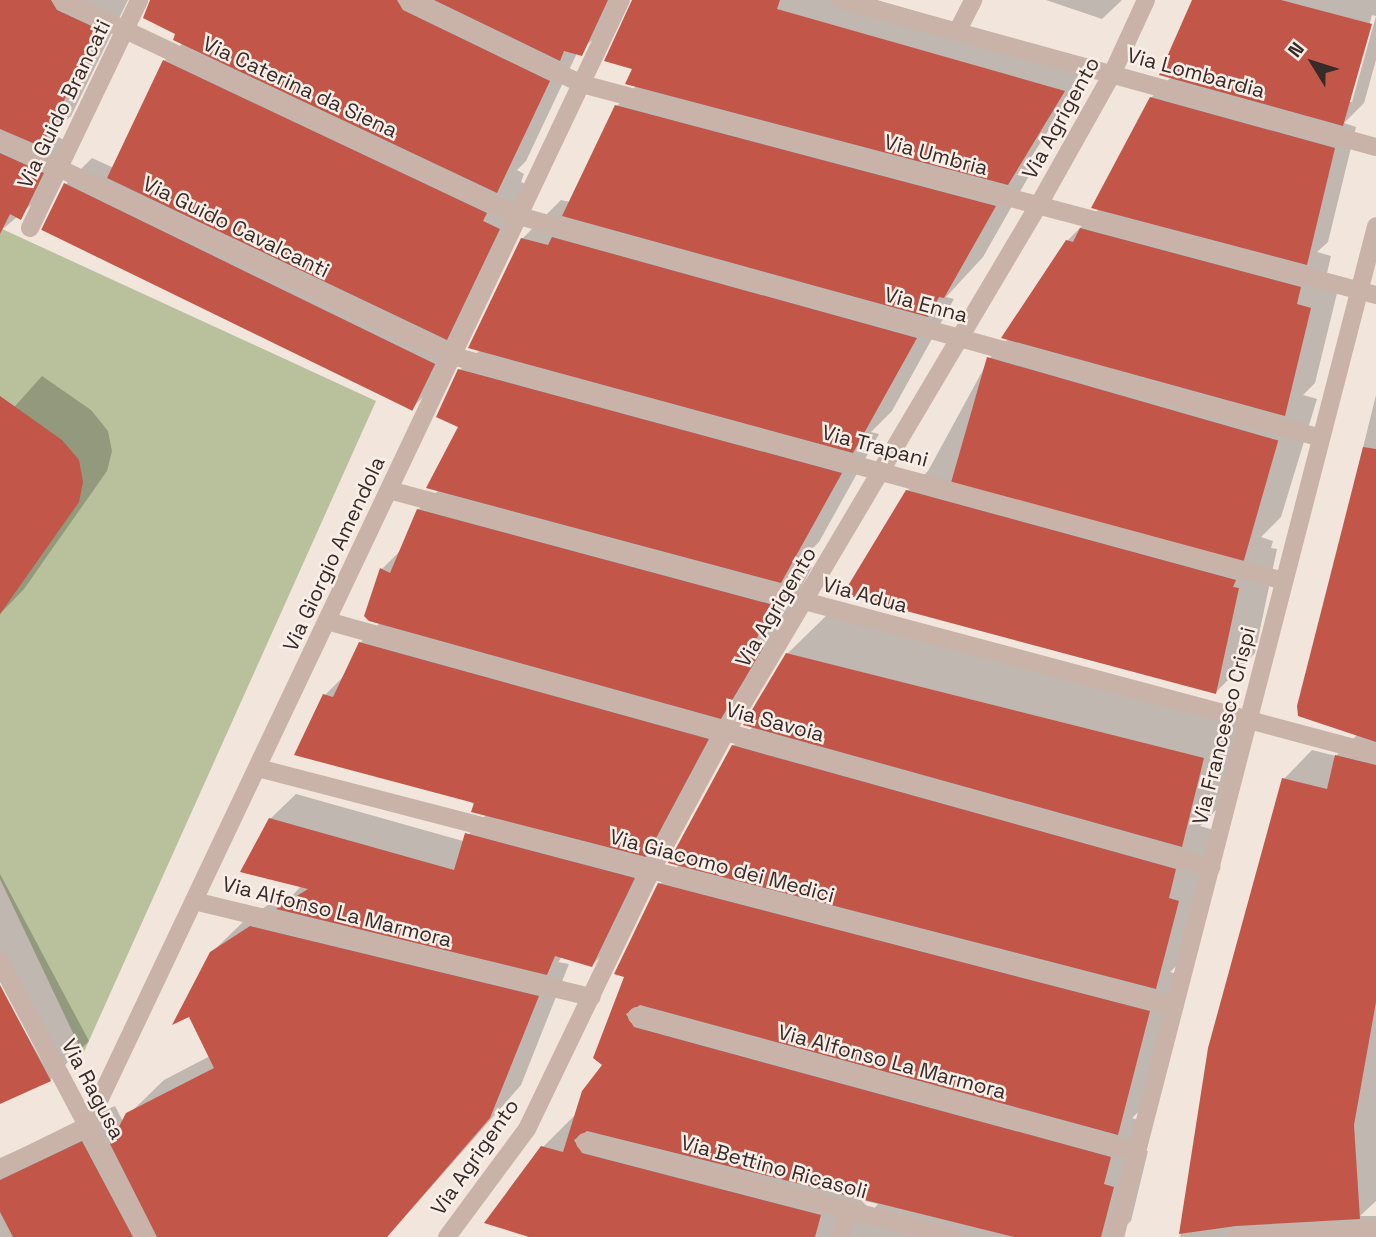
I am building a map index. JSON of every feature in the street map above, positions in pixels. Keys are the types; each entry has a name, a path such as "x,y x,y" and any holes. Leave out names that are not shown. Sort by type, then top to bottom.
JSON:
{"street":[{"name":"Via Caterina da Siena","path":"62,0 519,216"},
{"name":"Via Guido Brancati","path":"30,228 139,0"},
{"name":"Via Umbria","path":"408,0 582,83 1368,293"},
{"name":"Via Giorgio Amendola","path":"87,1126 621,0"},
{"name":"Via Lombardia","path":"841,0 1376,147"},
{"path":"957,32 973,0"},
{"name":"Via Agrigento","path":"447,1237 527,1129 651,871 726,732 884,472 1038,205 1112,74 1146,0"},
{"name":"Via Guido Cavalcanti","path":"0,139 453,356"},
{"name":"Via Enna","path":"519,216 1321,438"},
{"name":"Via Francesco Crispi","path":"1115,1237 1321,438 1368,293 1376,226"},
{"name":"Via Trapani","path":"453,356 1284,581"},
{"name":"Via Adua","path":"389,490 1248,722 1376,754"},
{"name":"Via Savoia","path":"327,621 1211,867"},
{"name":"Via Giacomo dei Medici","path":"258,768 1175,1006"},
{"name":"Via Alfonso La Marmora","path":"194,901 592,997"},
{"name":"Via Ragusa","path":"0,961 146,1237"},
{"name":"Via Alfonso La Marmora","path":"637,1016 1136,1152"},
{"path":"0,1168 87,1126"},
{"name":"Via Bettino Ricasoli","path":"585,1142 952,1237"},
{"path":"841,1237 848,1210"},
{"path":"1237,1237 1376,1230"}],"green space":[{"path":"0,228 376,401 83,1054 0,879"}],"building":[{"path":"0,0 51,0 57,10 98,29 42,147 0,129"},
{"path":"150,0 397,0 403,10 550,81 497,193 173,40 175,34 143,18"},
{"path":"434,0 608,0 582,56 564,51 560,61"},
{"path":"632,0 780,0 777,9 1065,91 1008,185 625,84 632,69 604,61"},
{"path":"1192,0 1281,0 1372,24 1343,126 1159,75"},
{"path":"163,60 487,213 483,221 500,229 447,340 107,178"},
{"path":"1150,97 1335,148 1307,265 1091,208"},
{"path":"615,105 996,206 944,298 939,297 928,317 562,216"},
{"path":"0,153 44,173 21,220 10,214 0,234"},
{"path":"64,183 435,364 412,411 41,230"},
{"path":"1080,228 1301,287 1297,304 1311,308 1285,416 1001,338 1066,240 1073,242"},
{"path":"552,237 917,338 853,453 468,348 521,238 548,245"},
{"path":"987,357 1278,441 1242,567 951,484"},
{"path":"458,369 842,473 781,583 426,488 458,427 436,417"},
{"path":"0,396 62,440 79,460 83,482 79,502 0,614"},
{"path":"1363,447 1376,449 1376,742 1298,716 1297,706"},
{"path":"906,490 1236,580 1233,587 1239,588 1216,694 843,594"},
{"path":"417,509 770,604 774,606 753,645 763,648 721,719 369,621 364,616 380,568 390,573"},
{"path":"359,642 709,739 646,857 471,812 474,803 294,755 323,694 333,697"},
{"path":"786,653 1204,758 1182,847 743,725"},
{"path":"732,745 1176,869 1169,898 1179,901 1156,989 668,863"},
{"path":"1335,755 1376,765 1376,1002 1354,1125 1360,1219 1236,1226 1179,1234 1208,1048 1282,778 1327,789"},
{"path":"269,818 454,870 465,833 635,878 592,967 555,956 547,975 276,909 308,889 240,872"},
{"path":"658,883 1150,1011 1118,1135 640,1005 626,1014 634,1027 1111,1157 1104,1184 1114,1187 1101,1237 1014,1237 587,1131 574,1140 582,1153 821,1215 815,1237 529,1237 484,1223 541,1146 563,1152 582,1091 602,1065 593,1058 624,977 614,974"},
{"path":"250,926 539,996 490,1118 387,1237 157,1237 110,1144 126,1113 214,1068 189,1017 172,1025 210,952"},
{"path":"0,985 51,1081 0,1104"},
{"path":"82,1141 133,1237 13,1237 0,1212 0,1180"}]}
